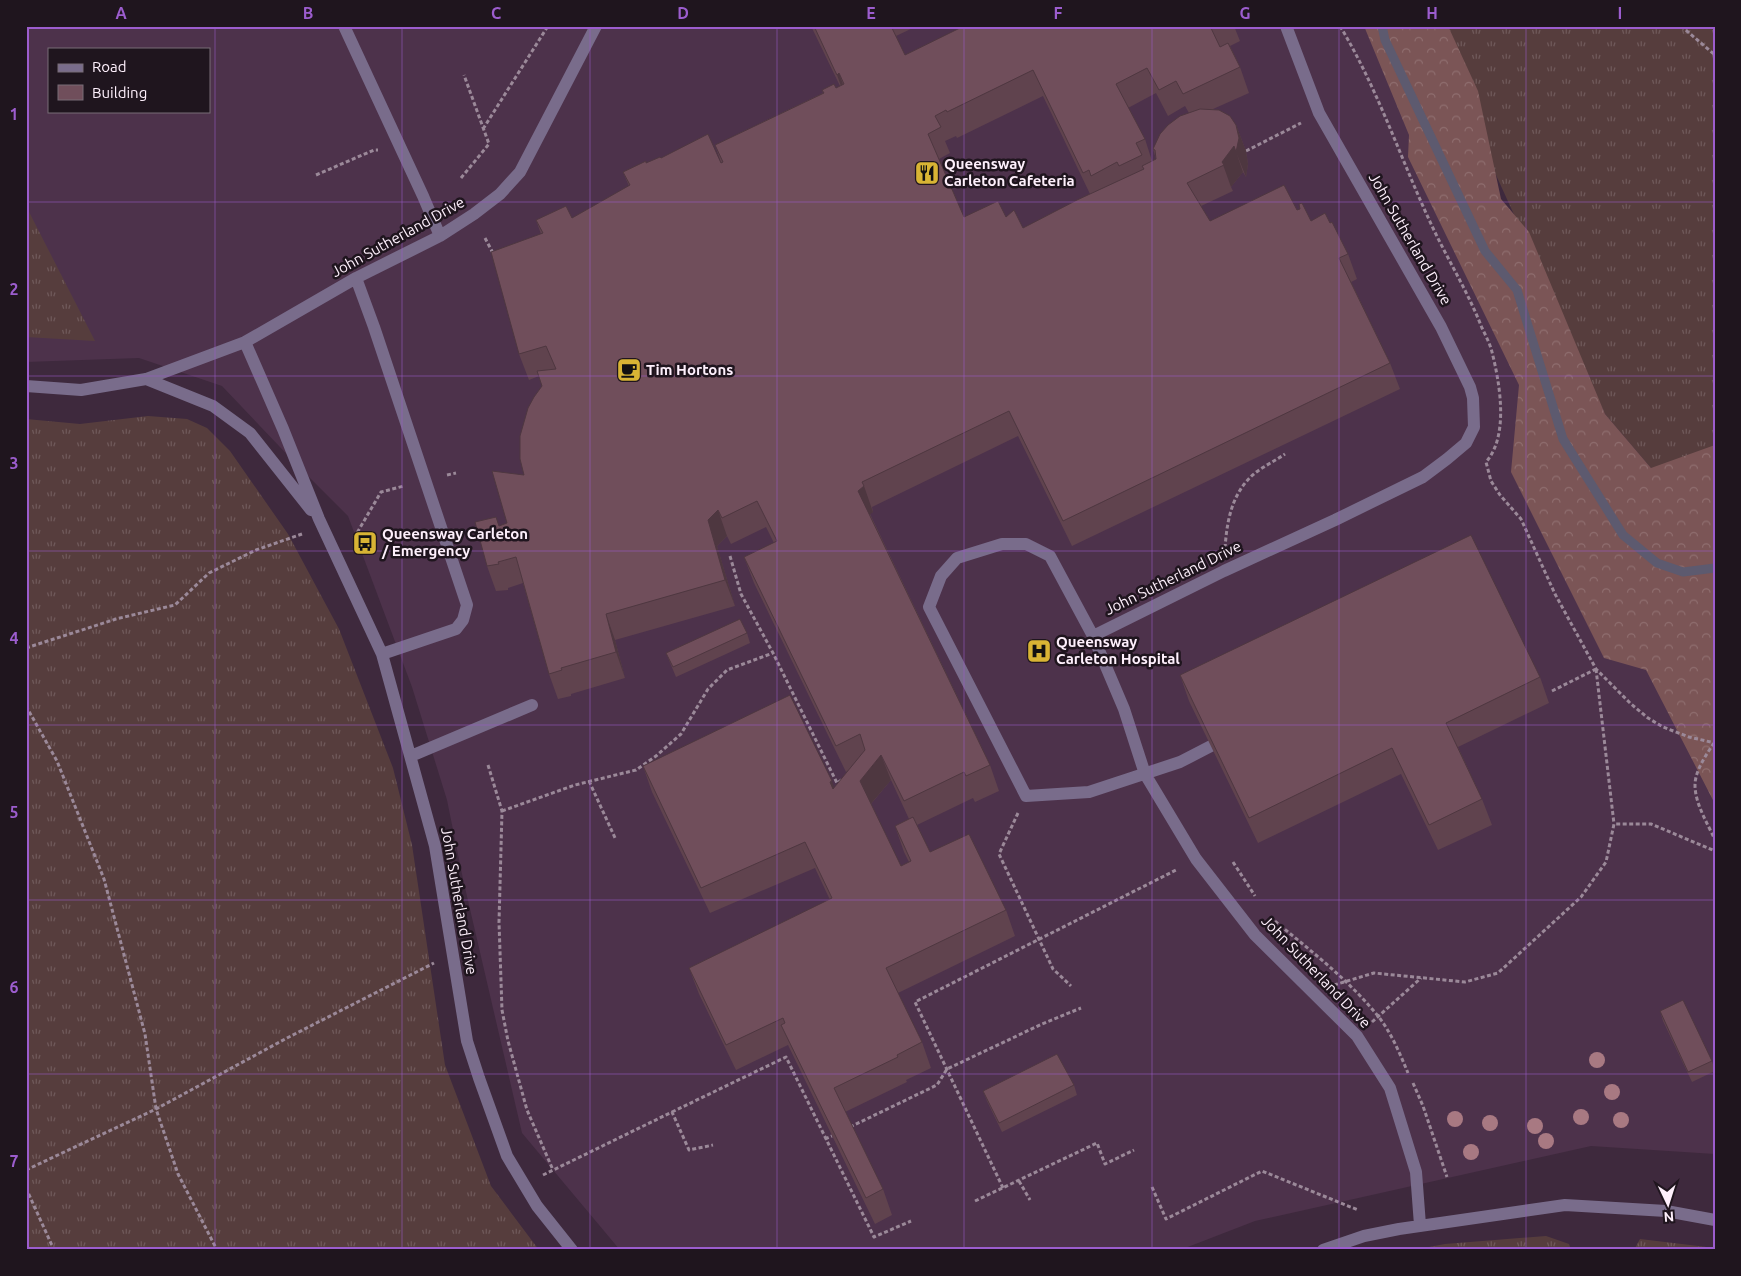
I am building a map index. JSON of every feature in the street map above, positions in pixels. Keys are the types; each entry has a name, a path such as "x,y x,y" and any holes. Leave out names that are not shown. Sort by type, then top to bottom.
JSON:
{"street":[{"path":"344,26 440,236"},
{"name":"John Sutherland Drive","path":"26,386 81,390 146,379 245,342 356,278 440,236 500,194 520,172 596,26"},
{"name":"John Sutherland Drive","path":"1286,26 1319,113 1441,327 1473,398 1474,427 1466,443 1423,477 1224,571 1093,636 1124,710 1145,774 1196,859 1256,935 1357,1036 1390,1088 1416,1172 1420,1225"},
{"path":"356,278 467,605 463,620 456,629 382,654"},
{"name":"John Sutherland Drive","path":"245,342 283,429 319,519 382,654 436,846 452,953 468,1041 507,1156 536,1206 572,1250"},
{"name":"John Sutherland Drive","path":"146,379 213,406 250,433 319,519"},
{"path":"1093,636 1050,556 1026,544 1002,544 957,558 941,576 929,607 1026,796 1089,792 1180,762 1211,746"},
{"path":"411,756 532,705"},
{"path":"1323,1250 1364,1236 1420,1225 1565,1205 1666,1211 1715,1220"}],"path":[{"path":"483,128 548,26"},
{"path":"1681,26 1715,55"},
{"path":"461,178 488,144 464,75"},
{"path":"1246,151 1319,113"},
{"path":"316,175 374,150 402,151"},
{"path":"485,238 498,262"},
{"path":"1224,571 1226,525 1236,496 1254,474 1285,454"},
{"path":"354,538 381,492 456,473"},
{"path":"26,648 116,619 175,605 209,573 256,550 303,534"},
{"path":"730,556 741,594 773,653 837,783 845,778"},
{"path":"502,811 588,781 636,770 656,756 681,734 708,689 728,670 773,653"},
{"path":"1552,691 1596,669"},
{"path":"1596,669 1648,718 1663,727 1689,737 1714,743 1702,763 1695,785 1701,810 1715,840"},
{"path":"1314,992 1374,973 1465,982 1498,973 1581,897 1606,862 1614,824 1596,669"},
{"path":"26,706 57,761 104,880 145,1034 156,1109 178,1174 217,1250"},
{"path":"488,765 502,811 499,922 502,1010 508,1041 527,1110 553,1170"},
{"path":"588,781 616,840"},
{"path":"1026,796 998,854 1053,969 1071,986"},
{"path":"1614,824 1651,824 1715,851"},
{"path":"1003,1188 915,1002 1159,878"},
{"path":"26,1170 156,1109 287,1038 452,953"},
{"path":"1357,1036 1422,977"},
{"path":"849,1127 937,1085 947,1069 1042,1024 1081,1008"},
{"path":"524,1184 786,1057 874,1237 911,1221"},
{"path":"672,1112 689,1150 713,1145"},
{"path":"825,1139 832,1136"},
{"path":"975,1201 1097,1143 1105,1164 1134,1150"},
{"path":"1152,1187 1166,1219 1262,1172 1358,1210"},
{"path":"1019,1181 1030,1200"},
{"path":"26,1188 54,1250"}],"shaded area":[{"name":"Queensway Carleton Hospital","path":"26,26 1395,26 1715,721 1715,1154 1591,1146 1255,1221 1180,1250 620,1250 522,1133 463,879 447,800 412,687 348,516 222,386 139,358 26,362"}],"green space":[{"path":"1364,26 1448,26 1478,91 1501,199 1529,232 1605,414 1651,468 1715,445 1715,804 1646,670 1604,658 1511,472 1519,385 1408,157 1409,135"},
{"path":"1428,26 1715,26 1715,465 1651,468 1605,414"},
{"path":"26,206 95,341 26,337"},
{"path":"148,416 187,419 207,428 230,451 288,534 339,629 393,768 412,845 445,1065 491,1186 539,1250 26,1250 26,419 80,424"},
{"path":"1546,1236 1569,1244 1571,1250 1413,1250 1445,1244"},
{"path":"1640,1239 1715,1248 1715,1250 1634,1250"}],"building":[{"path":"814,26 891,26 905,55 964,26 1210,26 1220,47 1228,43 1240,67 1183,94 1176,81 1159,90 1147,68 1116,84 1145,139 1136,143 1142,155 1119,166 1117,162 1091,176 1089,170 1083,173 1033,70 935,116 941,127 928,134 964,217 998,201 1006,217 1014,210 1023,228 1077,200 1144,169 1142,166 1156,159 1155,150 1153,149 1160,134 1180,116 1200,109 1219,110 1230,116 1236,125 1239,138 1236,152 1234,146 1222,162 1224,165 1187,183 1210,221 1284,185 1297,210 1300,209 1299,204 1302,203 1311,221 1325,213 1330,223 1332,222 1348,254 1339,258 1390,363 1063,521 1009,411 862,482 864,486 858,491 990,765 966,776 964,772 904,801 881,755 860,781 901,866 911,861 895,826 913,817 930,852 969,834 1006,910 886,968 922,1042 897,1055 898,1057 834,1088 883,1189 866,1198 781,1025 785,1023 783,1018 726,1045 689,968 832,898 805,842 701,888 643,766 790,695 832,781 830,782 833,789 865,750 860,734 836,746 744,557 777,541 757,501 722,518 718,510 708,520 725,580 606,614 616,652 561,668 562,670 549,674 516,557 498,562 499,564 487,566 475,522 496,517 499,526 507,523 492,471 524,475 520,459 520,436 528,408 542,386 537,371 556,369 546,346 519,354 491,252 543,233 536,220 566,206 572,218 630,185 623,172 646,161 646,163 661,158 708,134 721,163 723,162 715,145 824,93 822,90 834,84 836,88 844,84 839,73 837,75"},
{"path":"1471,535 1540,677 1446,723 1482,799 1429,825 1392,748 1249,818 1180,675"},
{"path":"740,619 747,633 673,667 666,653"},
{"path":"1683,1000 1712,1061 1688,1072 1660,1011"},
{"path":"1057,1054 1074,1085 999,1123 983,1091"}],"waterway":[{"path":"1382,26 1385,40 1485,251 1517,290 1563,439 1623,535 1657,563 1683,572 1715,568"}],"place":[{"name":"Queensway Carleton Cafeteria","path":"927,173"},
{"name":"Tim Hortons","path":"629,370"},
{"name":"Queensway Carleton / Emergency","path":"365,543"},
{"name":"Queensway Carleton Hospital","path":"1039,651"}]}
